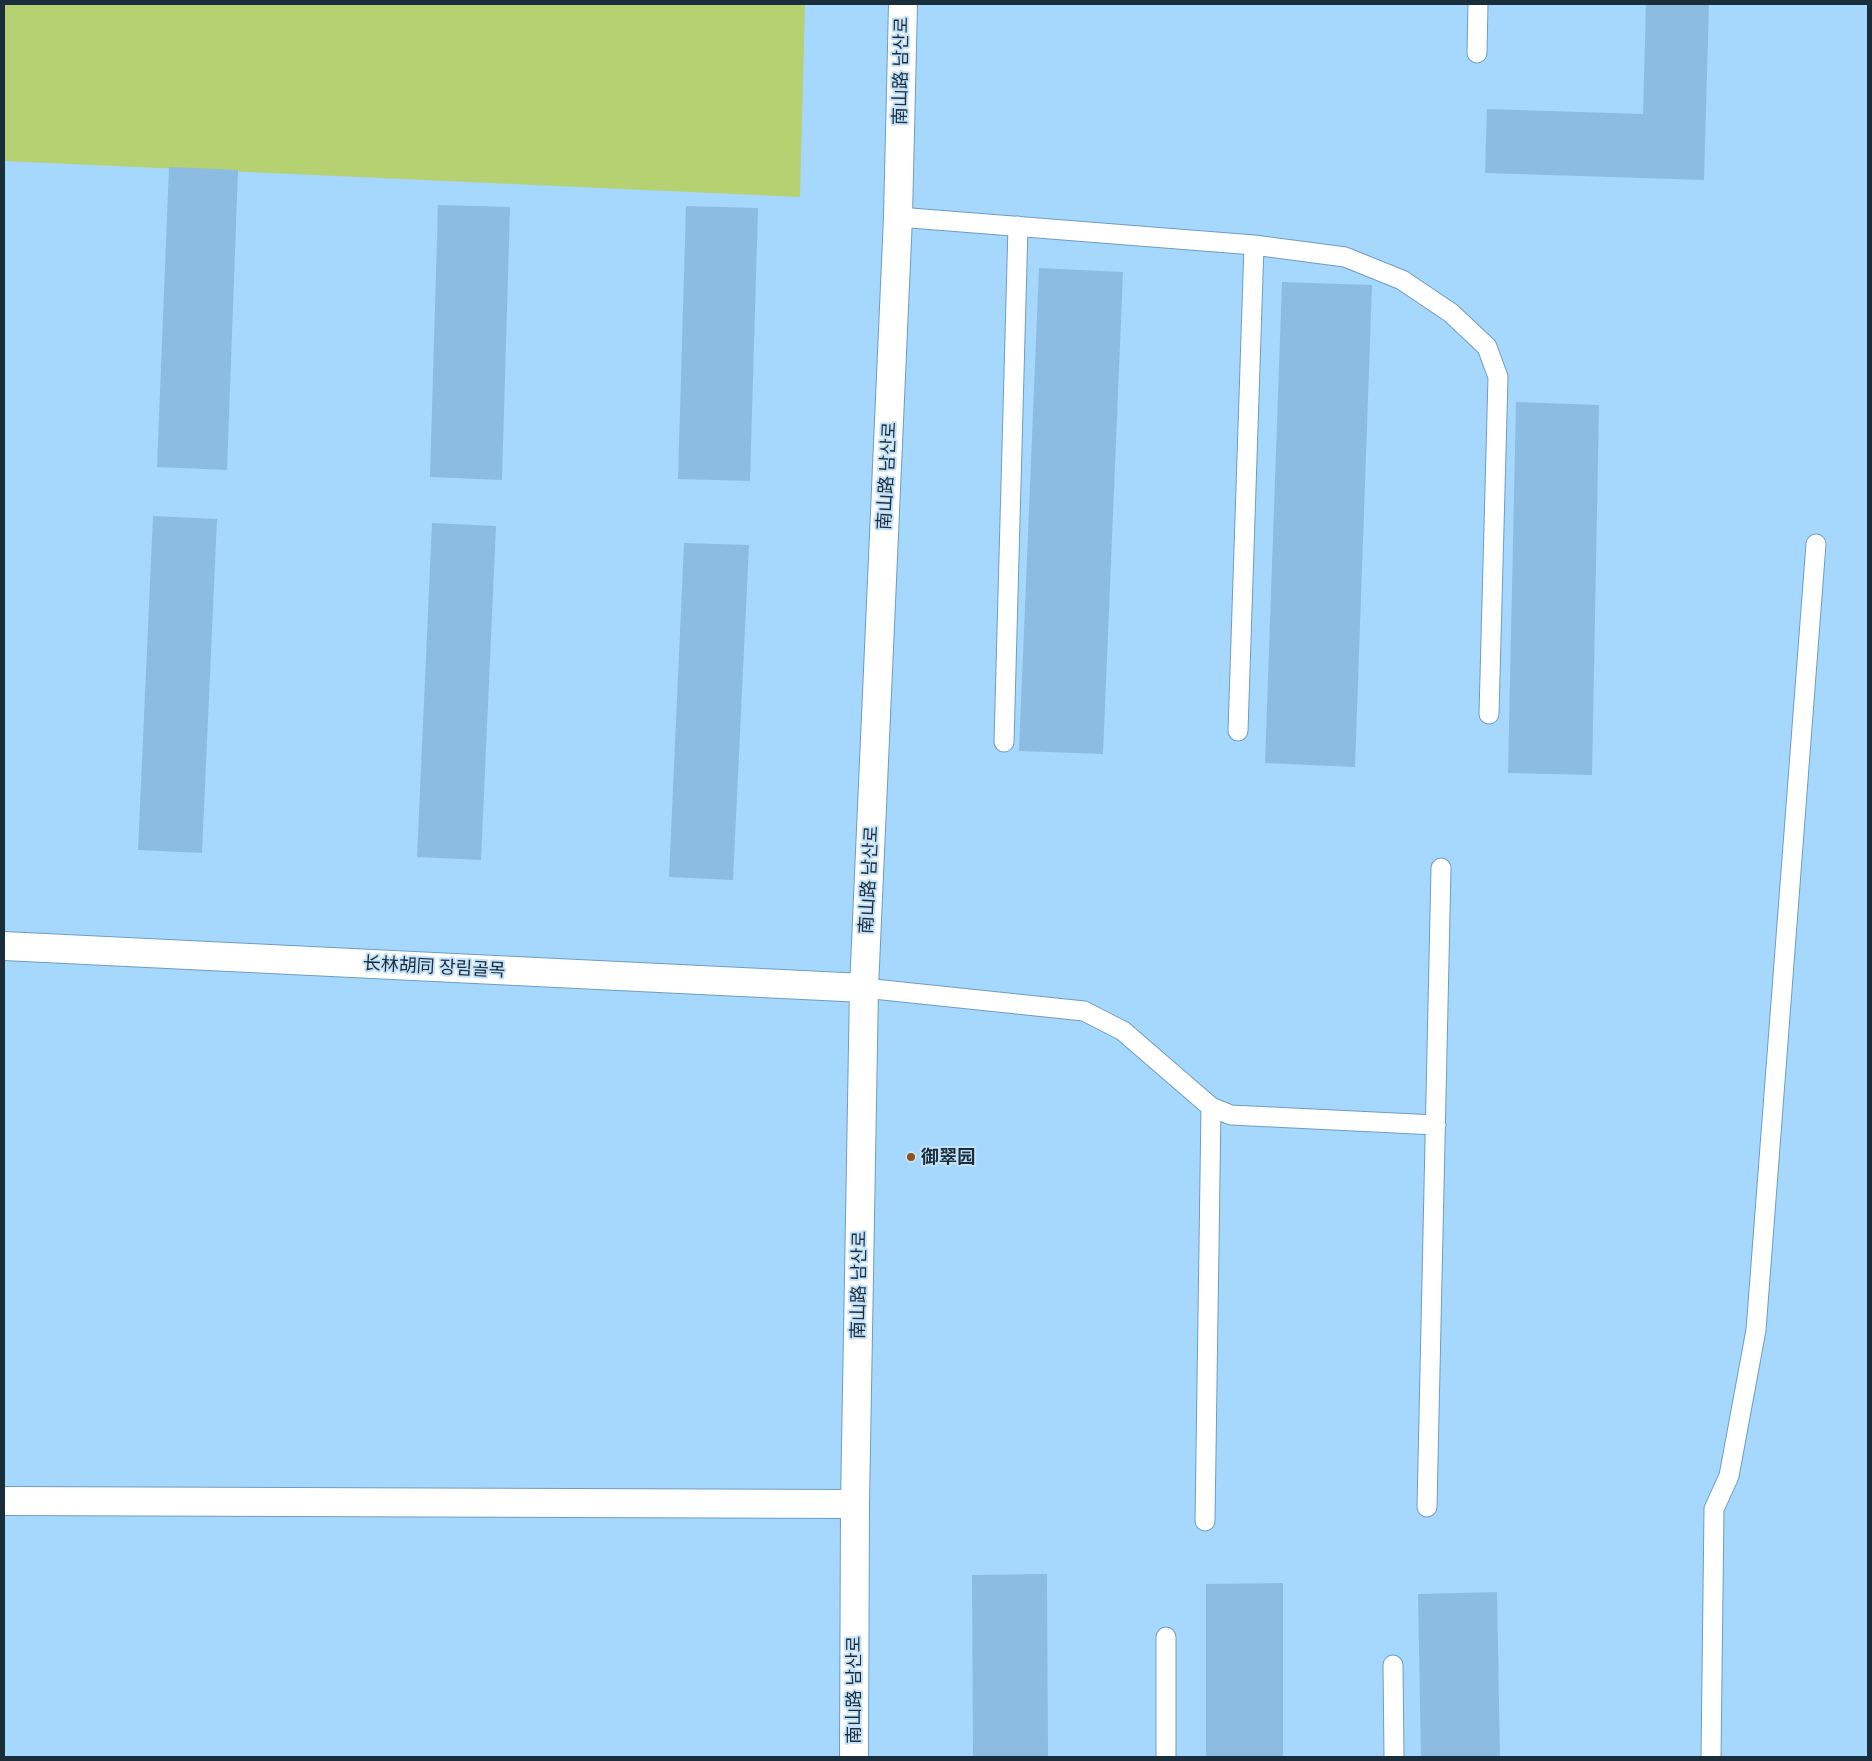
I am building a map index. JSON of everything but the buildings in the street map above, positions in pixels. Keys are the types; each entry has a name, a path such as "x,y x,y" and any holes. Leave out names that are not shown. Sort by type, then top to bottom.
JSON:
{"street":[{"name":"南山路 남산로","path":"854,1757 855,1504 864,988 898,217 903,4"},
{"name":"长林胡同 장림골목","path":"4,946 864,988"},
{"path":"4,1501 855,1504"}],"lane":[{"path":"1477,53 1478,4"},
{"path":"898,217 1254,245 1345,257 1402,280 1452,313 1487,347 1498,377 1489,714"},
{"path":"1004,742 1018,226"},
{"path":"1238,731 1254,245"},
{"path":"1711,1757 1714,1509 1729,1476 1756,1330 1816,544"},
{"path":"1427,1507 1441,868"},
{"path":"864,988 1084,1011 1123,1031 1211,1107 1230,1115 1436,1125"},
{"path":"1205,1521 1211,1107"},
{"path":"1166,1637 1166,1757"},
{"path":"1393,1665 1394,1757"}],"green space":[{"path":"4,4 805,4 800,197 4,161"}],"place":[{"name":"御翠园","path":"911,1157"}]}
